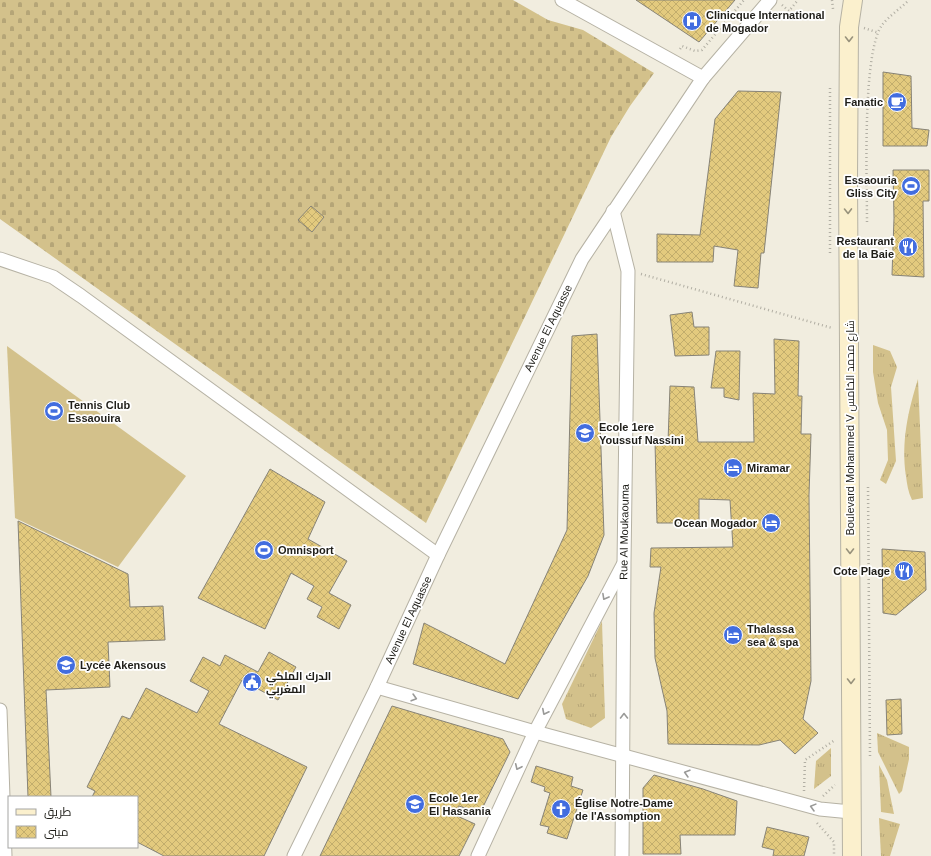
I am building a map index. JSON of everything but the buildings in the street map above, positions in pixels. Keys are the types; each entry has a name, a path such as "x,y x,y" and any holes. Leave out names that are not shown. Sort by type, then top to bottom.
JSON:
{"street":[{"path":"562,0 703,78"},
{"name":"Boulevard Mohammed V شارع محمد الخامس","path":"852,856 849,27 853,0"},
{"name":"Avenue El Aquasse","path":"294,856 377,687 438,555 582,258 703,78 775,2"},
{"name":"Rue Al Moukaouma","path":"613,211 628,271 622,856"},
{"path":"0,259 53,277 438,555"},
{"path":"478,856 535,732 624,563"},
{"path":"377,687 535,732 820,809 852,812"},
{"path":"0,710 5,856"}],"path":[{"path":"672,61 682,46 695,51 702,50 744,0"},
{"path":"775,2 789,11 798,0"},
{"path":"867,228 869,81 875,44 882,25 909,0"},
{"path":"628,271 831,328 849,328"},
{"path":"868,486 870,762"},
{"path":"804,795 805,760 837,739 870,739"}],"green space":[{"path":"0,0 513,0 548,20 583,30 654,73 630,106 611,137 426,523 0,219"},
{"path":"873,345 890,351 897,367 891,387 896,461 886,484 880,480 888,460 887,430 878,403 873,372"},
{"name":"Tennis Club Essaouira","path":"7,346 186,476 118,567 15,518"},
{"path":"918,379 923,498 912,500 906,476 904,451 908,415"},
{"path":"602,621 605,718 591,728 566,719 562,704"},
{"path":"877,733 909,747 909,759 902,791 899,794 878,752"},
{"path":"831,748 831,776 814,789 816,761"},
{"path":"879,765 887,780 894,814 881,812"},
{"path":"879,818 900,824 890,856 881,856"}],"place":[{"name":"Clinicque International de Mogador","path":"692,21"},
{"name":"Fanatic","path":"897,102"},
{"name":"Essaouria Gliss City","path":"911,186"},
{"name":"Restaurant de la Baie","path":"908,247"},
{"name":"Tennis Club Essaouira","path":"54,411"},
{"name":"Ecole 1ere Youssuf Nassini","path":"585,433"},
{"name":"Miramar","path":"733,468"},
{"name":"Ocean Mogador","path":"771,523"},
{"name":"Omnisport","path":"264,550"},
{"name":"Cote Plage","path":"904,571"},
{"name":"Thalassa sea & spa","path":"733,635"},
{"name":"Lycée Akensous","path":"66,665"},
{"name":"الدرك الملكي المغربي","path":"252,682"},
{"name":"Ecole 1er El Hassania","path":"415,804"},
{"name":"Église Notre-Dame de l'Assomption","path":"561,809"}]}
